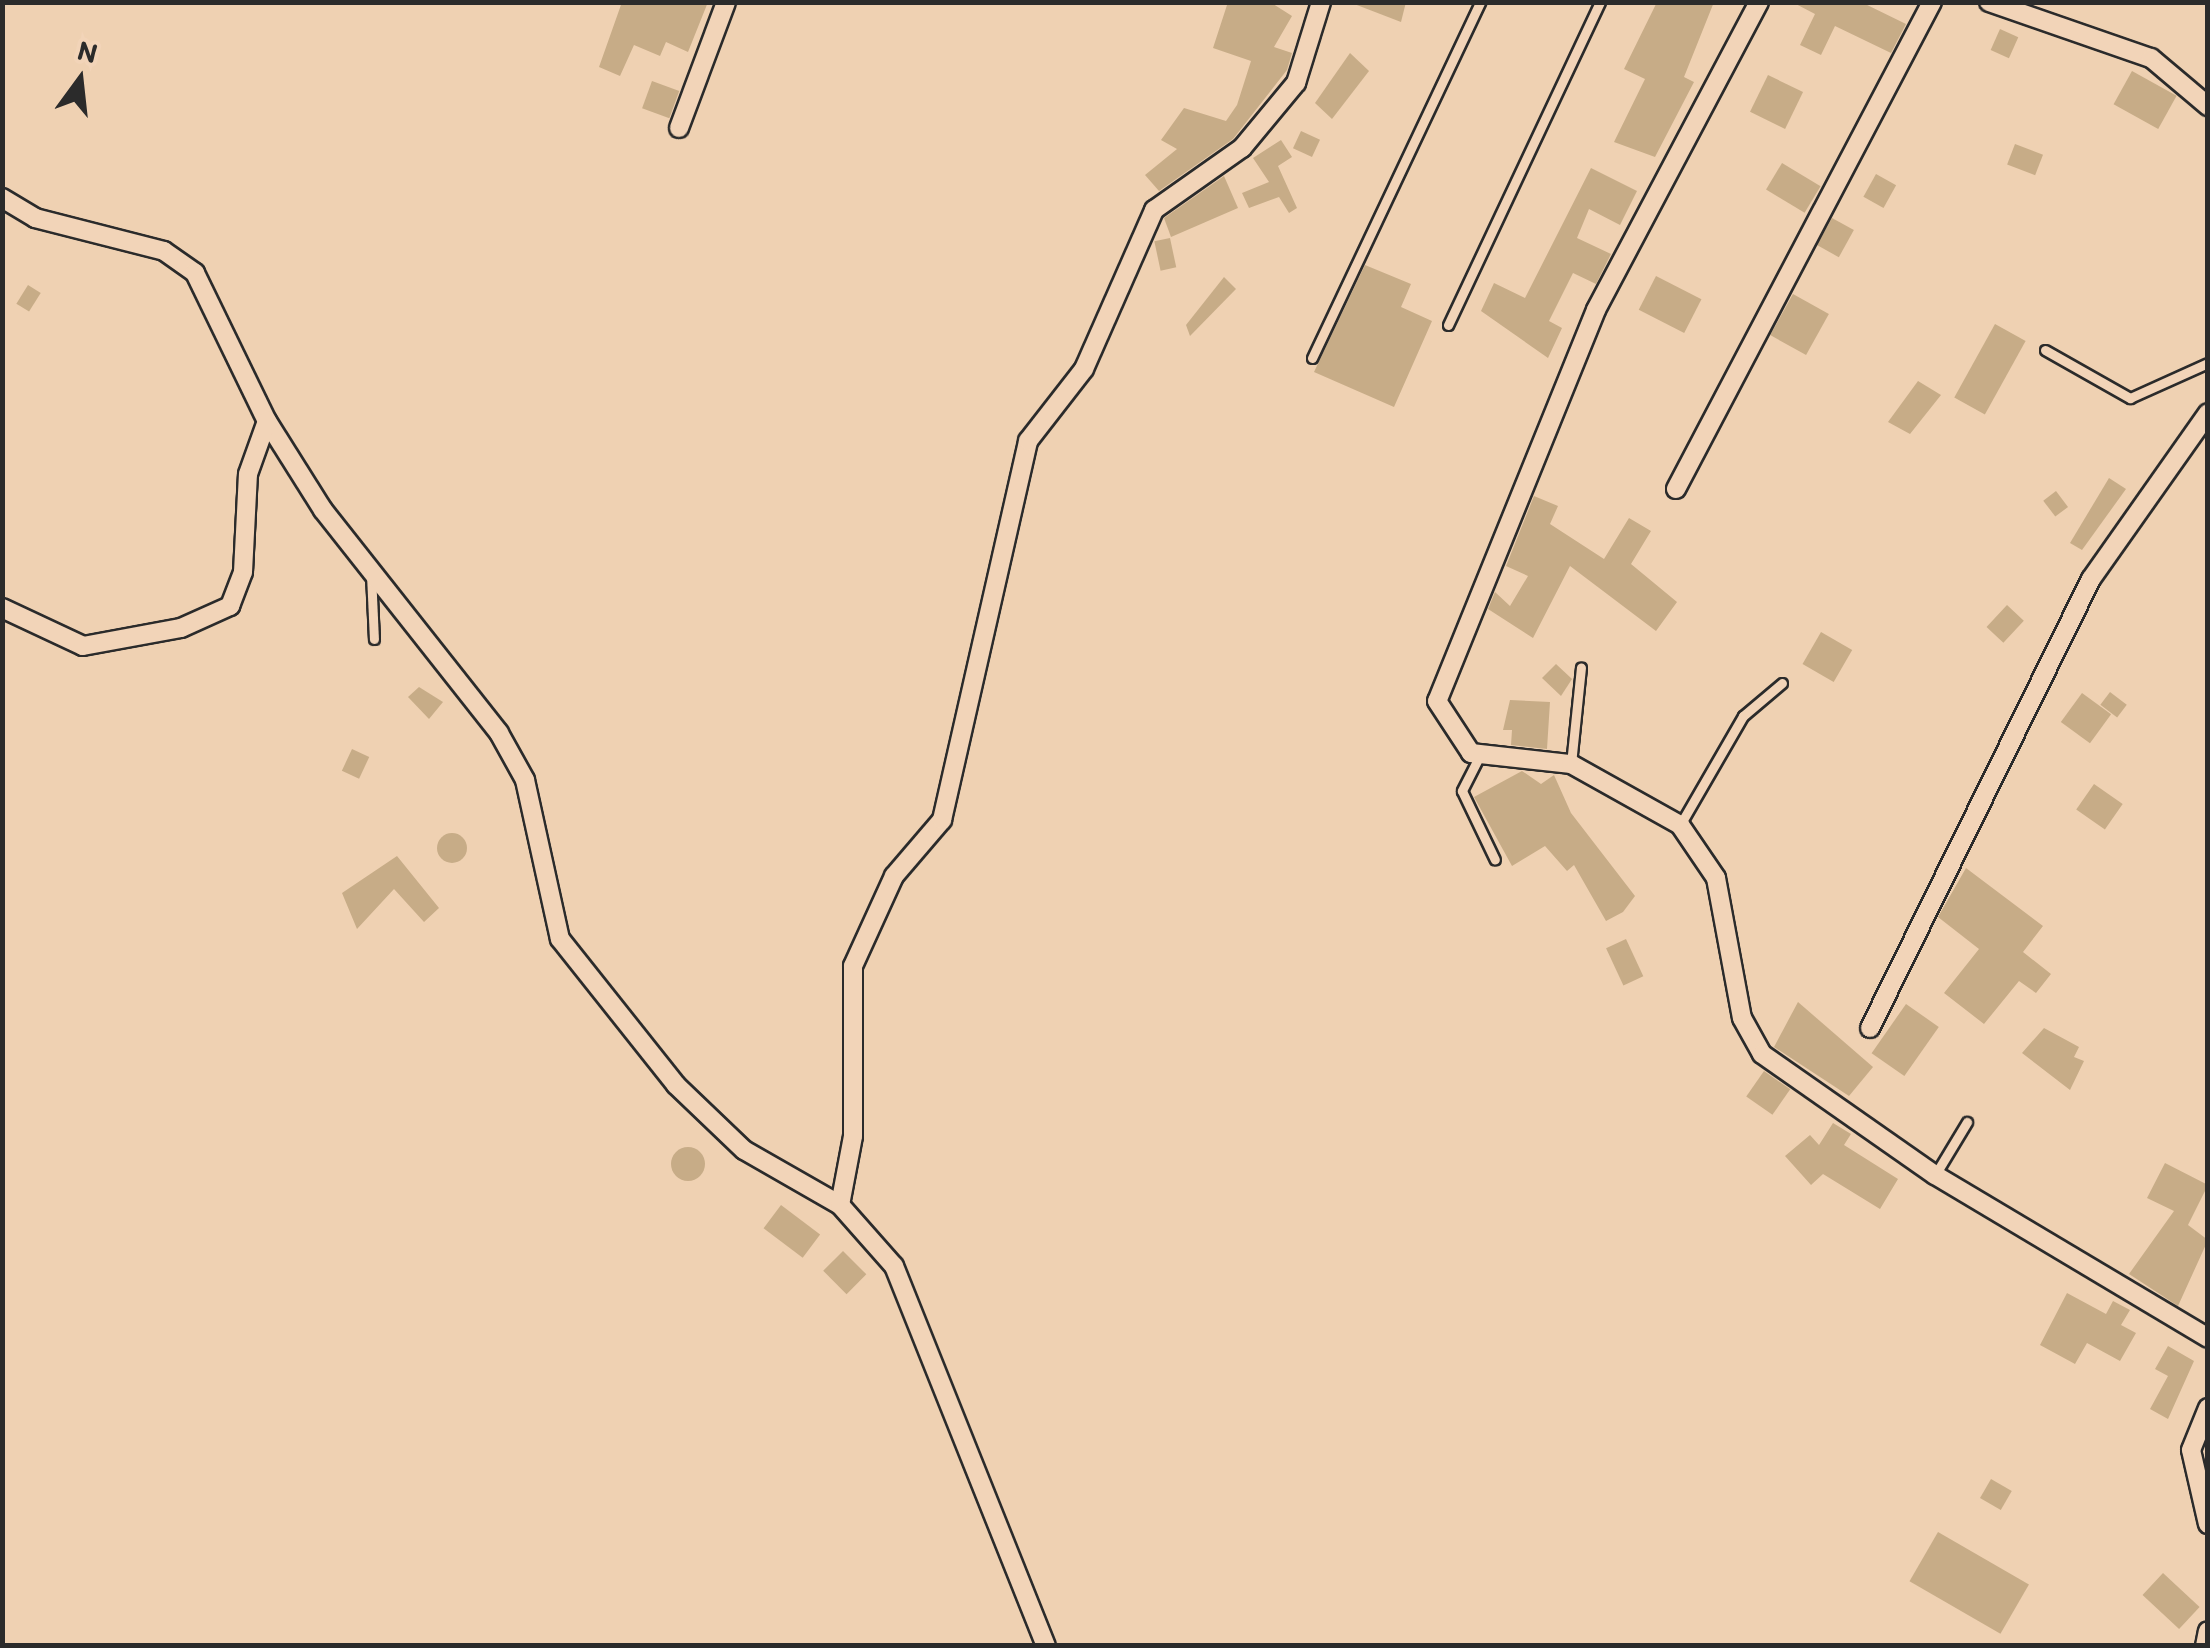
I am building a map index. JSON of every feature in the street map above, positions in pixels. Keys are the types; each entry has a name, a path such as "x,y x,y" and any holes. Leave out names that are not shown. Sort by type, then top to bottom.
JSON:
{"street":[{"path":"679,128 726,2"},
{"path":"840,1205 853,1136 853,966 894,876 942,820 1028,441 1084,369 1154,210 1242,148 1296,83 1321,2"},
{"path":"1759,2 1596,310 1516,520 1442,676 1436,702 1479,757 1572,764 1680,825 1716,878 1748,1035 1817,1097 1935,1175 2208,1338"},
{"path":"1676,489 1932,2"},
{"path":"1996,4 2151,58 2208,106"},
{"path":"2,198 35,218 180,259 267,421 323,510 462,676 525,780 547,908 606,1004 744,1150 840,1205 914,1302 1046,1646"},
{"path":"1870,1028 2091,579 2208,413"},
{"path":"2,608 83,646 181,628 230,606 243,572 248,474 267,421"},
{"path":"2208,1408 2190,1450 2208,1524"},
{"path":"2205,1646 2208,1631"}],"lane":[{"path":"1312,358 1480,2"},
{"path":"1448,325 1600,2"},
{"path":"2045,350 2130,398 2208,363"},
{"path":"374,568 367,590 374,640"},
{"path":"1572,764 1582,668"},
{"path":"1680,825 1742,716 1782,682"},
{"path":"1479,757 1462,791 1495,860"},
{"path":"1935,1175 1967,1122"}],"building":[{"path":"622,2 708,2 688,52 666,42 660,56 634,45 620,76 599,67"},
{"path":"1228,2 1270,2 1292,16 1274,47 1292,53 1287,70 1233,139 1159,191 1145,175 1177,149 1161,140 1184,108 1226,121 1237,105 1251,61 1213,48"},
{"path":"1349,2 1406,2 1401,22"},
{"path":"1657,2 1714,2 1684,77 1694,82 1655,157 1614,142 1645,79 1624,69"},
{"path":"1792,2 1861,2 1906,24 1891,53 1835,26 1821,55 1800,45 1815,14"},
{"path":"2000,29 2018,37 2009,58 1991,50"},
{"path":"1350,53 1369,71 1332,119 1315,103"},
{"path":"2132,71 2177,96 2158,129 2114,104"},
{"path":"1768,75 1803,92 1785,129 1750,112"},
{"path":"652,81 679,91 669,118 642,108"},
{"path":"1301,131 1320,140 1312,157 1293,148"},
{"path":"1281,140 1292,157 1278,166 1297,208 1289,213 1279,197 1249,208 1242,193 1269,182 1253,158"},
{"path":"2015,144 2043,155 2035,175 2007,165"},
{"path":"1782,163 1821,186 1805,213 1766,190"},
{"path":"1591,168 1637,191 1620,225 1589,209 1577,238 1611,254 1596,284 1573,273 1549,321 1562,328 1548,358 1481,311 1494,283 1525,298"},
{"path":"1876,174 1896,185 1884,208 1863,197"},
{"path":"1224,176 1238,208 1171,237 1164,218"},
{"path":"1832,218 1854,230 1839,257 1817,245"},
{"path":"1170,238 1176,267 1161,271 1154,241"},
{"path":"1365,265 1411,284 1401,307 1432,321 1394,407 1314,372"},
{"path":"1656,276 1701,299 1684,333 1639,310"},
{"path":"1224,277 1236,289 1190,336 1186,325"},
{"path":"28,285 41,293 29,312 16,304"},
{"path":"1793,294 1829,314 1806,355 1770,335"},
{"path":"1995,324 2026,341 1985,414 1954,397"},
{"path":"1918,381 1941,395 1910,434 1888,422"},
{"path":"2109,478 2126,489 2082,550 2070,543"},
{"path":"2056,491 2068,507 2055,517 2043,501"},
{"path":"1534,496 1558,506 1550,524 1604,559 1629,518 1651,531 1631,564 1677,602 1656,631 1570,566 1533,638 1488,609 1495,592 1510,606 1528,576 1506,566"},
{"path":"2007,605 2024,621 2003,643 1987,627"},
{"path":"1821,632 1852,650 1834,682 1802,664"},
{"path":"1556,664 1572,679 1561,696 1542,678"},
{"path":"419,687 443,702 429,719 408,697"},
{"path":"2110,692 2127,705 2117,717 2100,705"},
{"path":"2082,693 2111,714 2090,743 2061,722"},
{"path":"1510,700 1550,702 1547,749 1511,745 1512,730 1503,730"},
{"path":"352,749 369,757 359,779 342,771"},
{"path":"1522,771 1541,784 1554,775 1571,813 1635,896 1623,912 1606,921 1574,865 1567,871 1545,846 1512,866 1474,797"},
{"path":"2094,784 2123,804 2105,829 2076,809"},
{"path":"452,833 463,837 467,848 463,859 452,863 441,859 437,848 441,837"},
{"path":"397,856 439,908 424,922 394,889 357,929 342,893"},
{"path":"1966,868 2043,926 2023,952 2051,974 2036,993 2019,981 1984,1024 1944,993 1979,949 1938,917"},
{"path":"1626,939 1643,976 1623,985 1606,948"},
{"path":"1798,1002 1873,1067 1849,1096 1774,1047"},
{"path":"1906,1004 1939,1027 1904,1076 1872,1053"},
{"path":"2044,1028 2079,1047 2074,1057 2084,1061 2070,1090 2022,1053"},
{"path":"1764,1071 1790,1089 1772,1115 1746,1096"},
{"path":"1833,1123 1851,1134 1844,1145 1898,1179 1880,1209 1823,1174 1811,1185 1785,1156 1810,1135 1819,1145"},
{"path":"688,1147 700,1152 705,1164 700,1176 688,1181 676,1176 671,1164 676,1152"},
{"path":"2165,1163 2208,1185 2188,1225 2208,1240 2178,1306 2129,1274 2174,1211 2147,1198"},
{"path":"781,1205 820,1234 803,1258 764,1228"},
{"path":"843,1251 866,1274 847,1294 823,1271"},
{"path":"2067,1293 2106,1314 2113,1301 2130,1310 2121,1325 2136,1333 2120,1361 2087,1343 2075,1364 2040,1345"},
{"path":"2168,1346 2194,1361 2168,1419 2150,1409 2168,1376 2155,1369"},
{"path":"1991,1479 2012,1491 2001,1510 1980,1498"},
{"path":"1938,1532 2029,1584 2000,1634 1910,1581"},
{"path":"2163,1573 2200,1607 2179,1629 2143,1595"}]}
